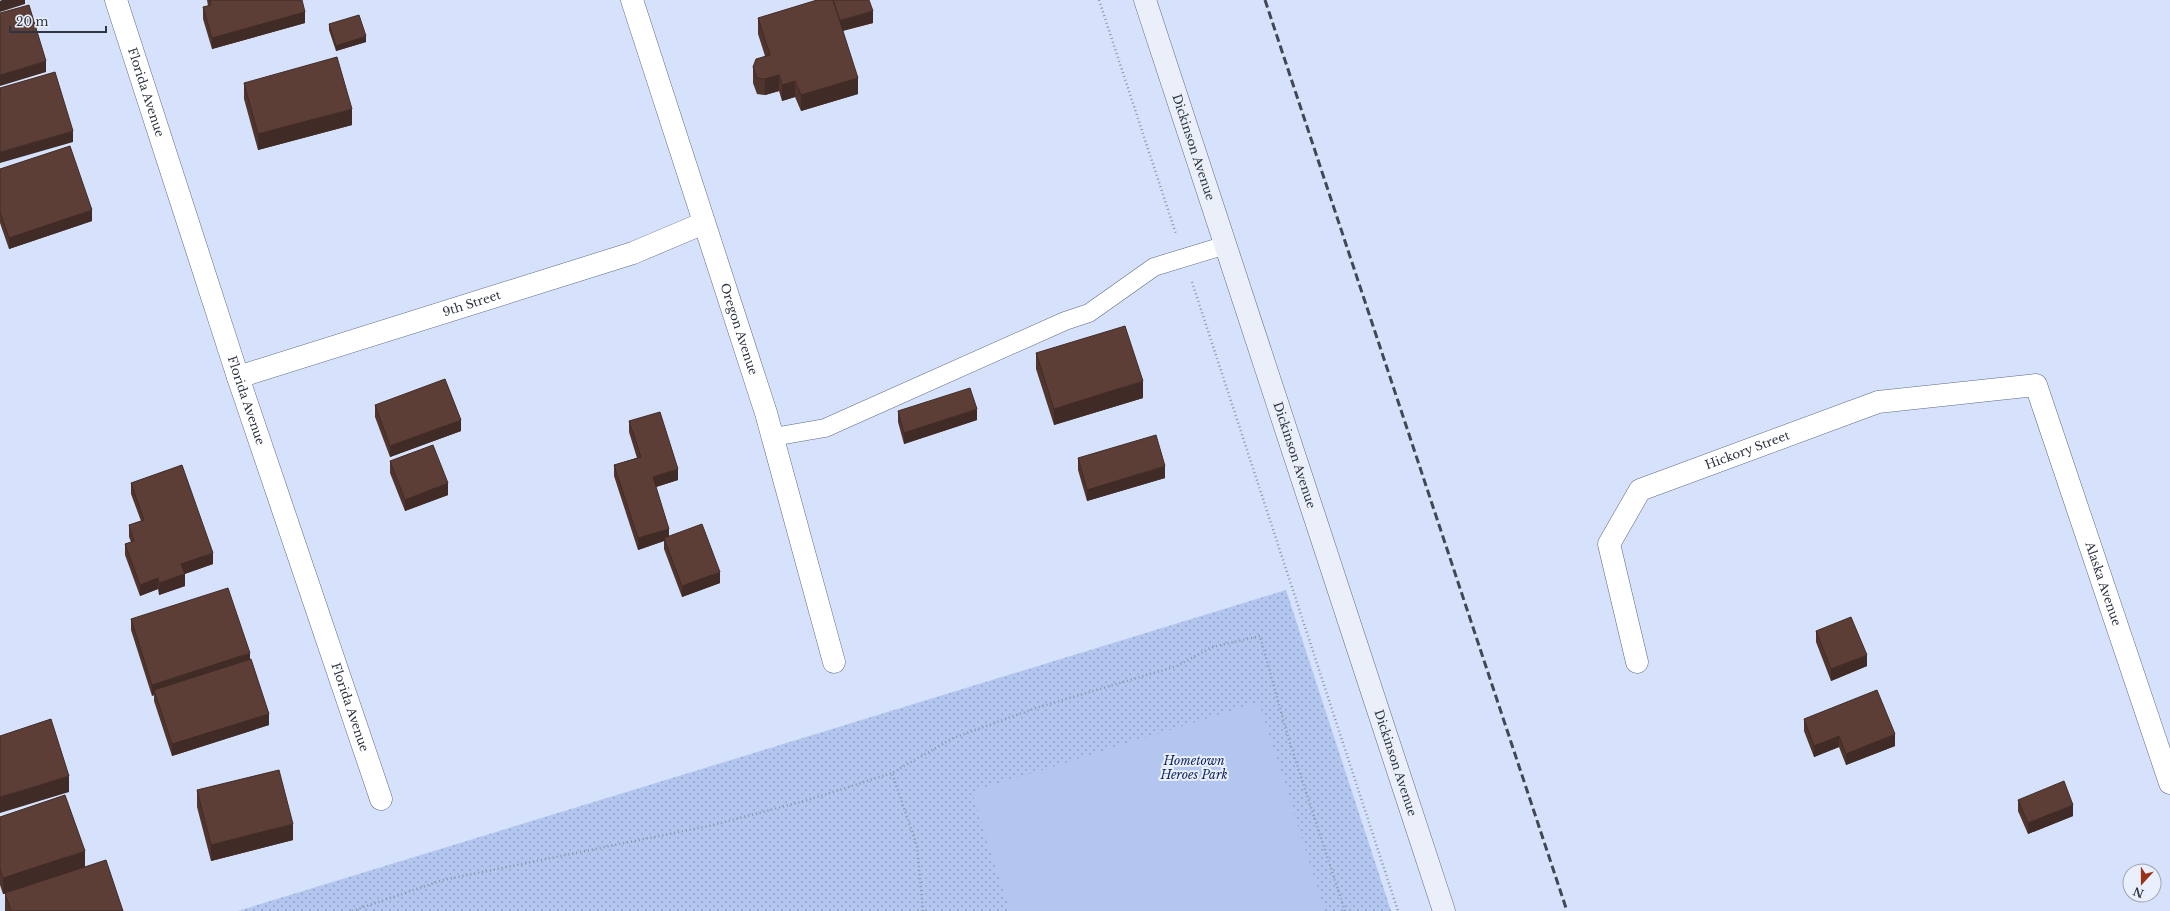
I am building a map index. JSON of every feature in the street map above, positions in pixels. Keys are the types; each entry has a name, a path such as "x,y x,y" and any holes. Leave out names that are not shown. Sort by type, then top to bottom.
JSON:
{"street":[{"name":"Florida Avenue","path":"116,0 238,377 382,799"},
{"name":"Oregon Avenue","path":"632,0 773,438 834,662"},
{"name":"Dickinson Avenue","path":"1145,0 1444,911"},
{"name":"9th Street","path":"238,377 633,253 704,223"},
{"name":"Hickory Street","path":"1637,662 1609,544 1640,490 1878,402 2036,385"},
{"name":"Alaska Avenue","path":"2036,385 2170,783"}],"lane":[{"path":"773,438 824,428 1065,321 1089,313 1154,267 1226,245"}],"path":[{"path":"1099,0 1398,911"},
{"path":"352,911 443,880 713,825 808,800 892,773 953,738 1036,708 1178,666 1212,648 1260,636 1288,737 1345,911"},
{"path":"892,773 916,846 923,911"}],"green space":[{"name":"Hometown Heroes Park","path":"1286,590 1391,911 238,911"},
{"path":"1259,702 1325,911 1010,911 972,792"}],"building":[{"path":"210,0 302,0 305,12 212,38 203,7 211,5"},
{"path":"817,0 833,0 858,78 801,95 795,81 782,85 779,75 765,79 757,78 753,67 756,59 770,55 758,18"},
{"path":"833,0 869,0 873,11 840,20"},
{"path":"29,5 46,61 0,75 0,13"},
{"path":"359,15 366,36 336,46 329,24"},
{"path":"337,57 352,109 258,134 244,83"},
{"path":"55,72 73,131 0,152 0,88"},
{"path":"70,146 92,210 9,238 0,212 0,169"},
{"path":"1125,326 1143,381 1054,409 1036,353"},
{"path":"445,379 461,420 390,446 375,405"},
{"path":"970,388 977,409 904,433 898,411"},
{"path":"660,412 678,469 653,477 669,529 638,538 614,465 641,457 629,421"},
{"path":"1156,435 1165,466 1087,490 1078,458"},
{"path":"433,445 448,483 405,500 390,461"},
{"path":"182,465 213,553 181,564 185,574 159,583 158,578 140,585 125,544 134,541 129,525 144,520 131,483"},
{"path":"702,524 720,572 682,586 664,538"},
{"path":"228,588 250,653 152,685 131,619"},
{"path":"1851,617 1867,655 1831,669 1816,631"},
{"path":"251,659 269,714 172,744 154,690"},
{"path":"1877,690 1895,734 1846,754 1839,736 1814,746 1804,719"},
{"path":"51,719 69,776 0,797 0,736"},
{"path":"279,770 293,824 211,845 197,790"},
{"path":"2064,781 2073,805 2028,823 2018,800"},
{"path":"65,795 85,851 3,878 0,869 0,817"},
{"path":"106,860 123,911 11,911 5,893"}],"railway":[{"path":"1265,0 1567,911"}]}
